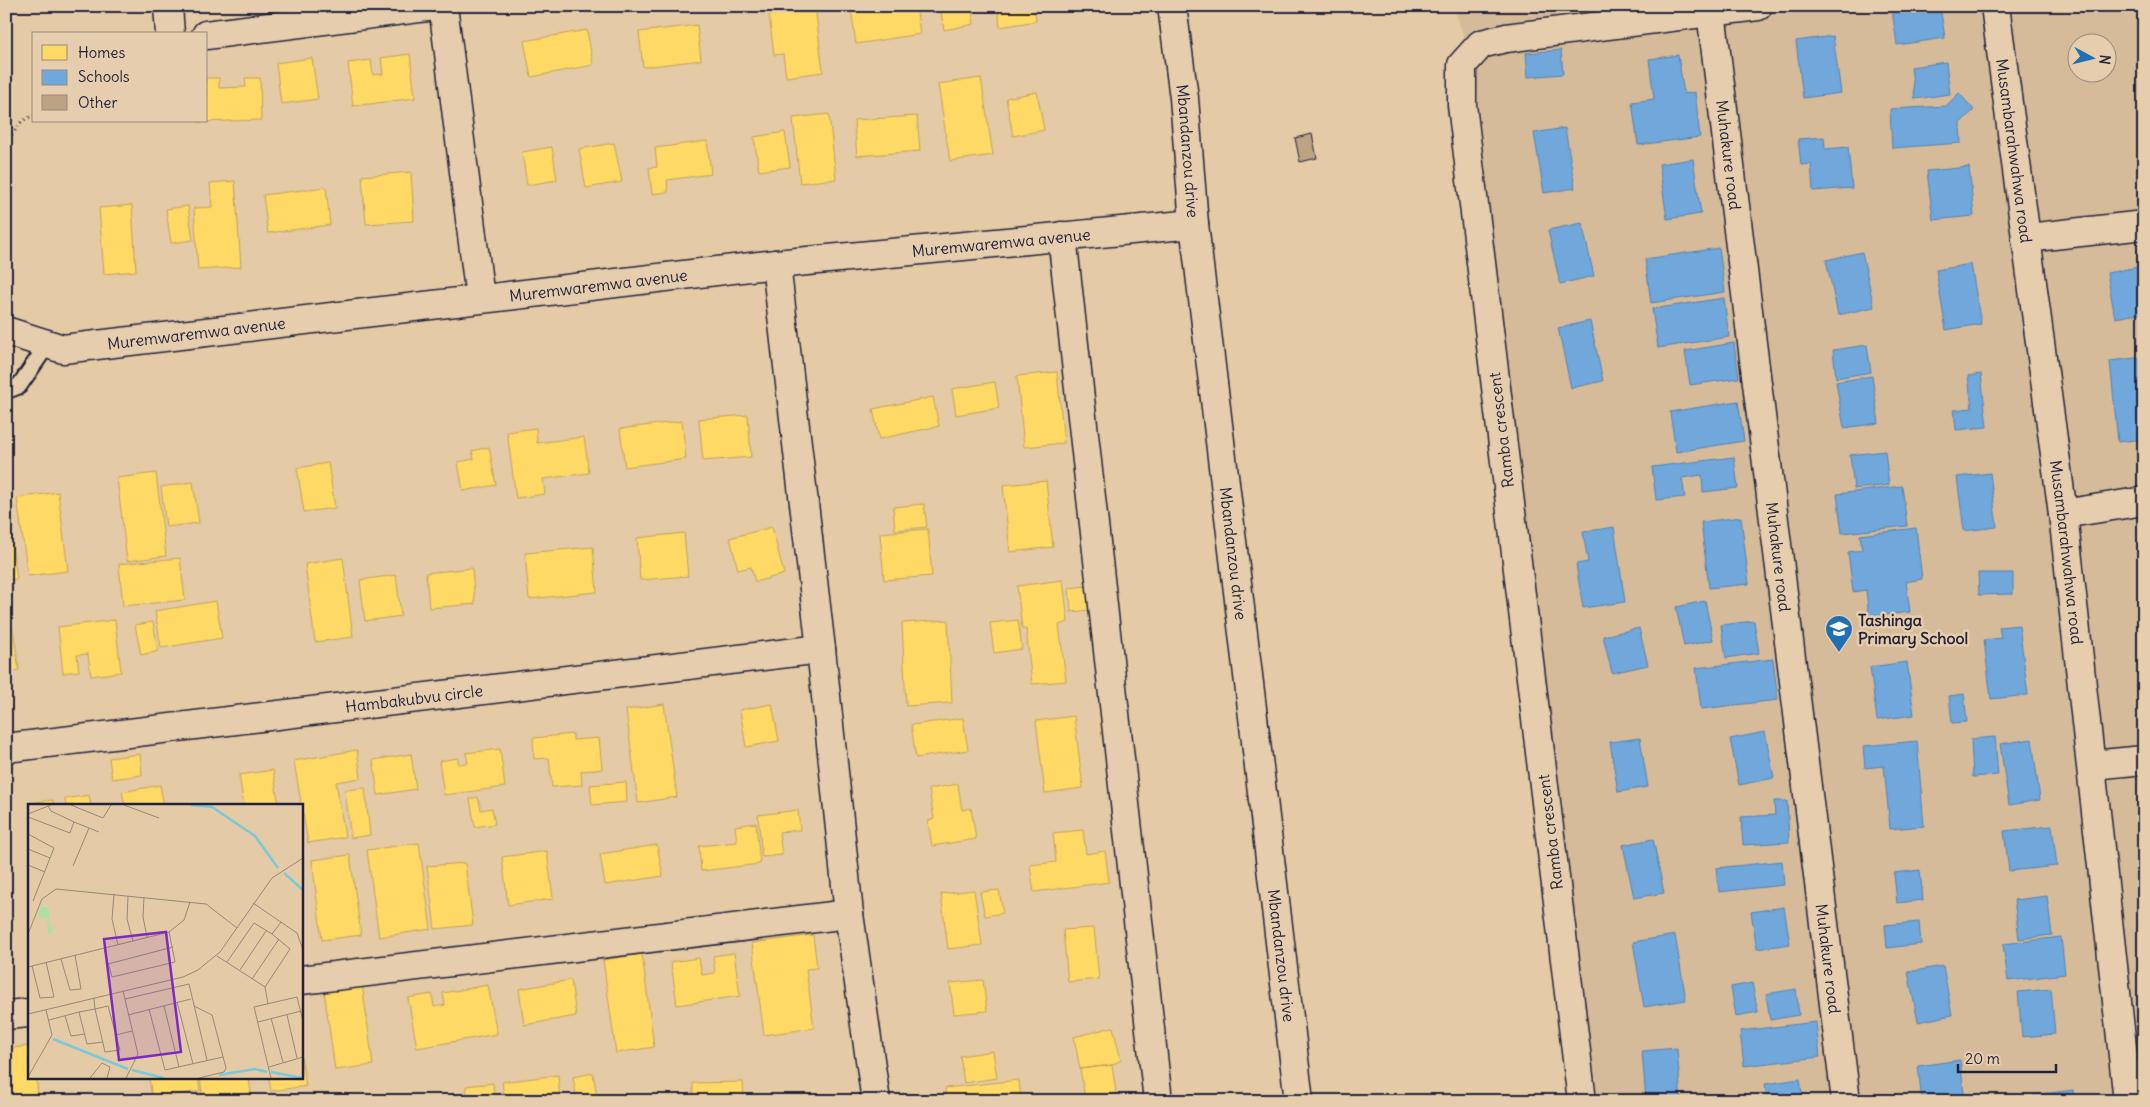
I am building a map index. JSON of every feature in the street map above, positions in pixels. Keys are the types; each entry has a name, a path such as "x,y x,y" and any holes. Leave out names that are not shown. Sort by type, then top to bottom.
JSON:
{"street":[{"path":"168,6 170,32"},
{"path":"208,35 436,6"},
{"path":"443,6 480,298"},
{"name":"Mbandanzou drive","path":"1172,6 1184,98 1194,224 1300,1101"},
{"name":"Ramba crescent","path":"1582,1101 1464,115 1462,65 1481,44 1506,38 1758,6"},
{"name":"Musambarahwahwa road","path":"1996,6 2063,514 2128,1101"},
{"name":"Muhakure road","path":"1711,12 1846,1101"},
{"name":"Muremwaremwa avenue","path":"6,331 63,349 776,264 1194,224"},
{"path":"2026,238 2144,225"},
{"path":"1062,236 1158,1101"},
{"path":"776,264 822,649 849,914 876,1101"},
{"path":"2063,514 2144,501"},
{"name":"Hambakubvu circle","path":"6,748 822,649"},
{"path":"2092,765 2144,760"},
{"path":"302,980 849,914"},
{"path":"6,1015 28,1013"}],"lane":[{"path":"6,391 19,386 48,344"}],"path":[{"path":"6,143 22,120 32,116"}],"shaded area":[{"name":"Tashinga Primary School","path":"1453,6 2144,6 2144,1101 1580,1101 1474,64"}],"building: Homes":[{"path":"776,6 815,6 823,72 786,77 783,54 774,55 769,15 776,14"},
{"path":"874,6 916,6 920,34 856,44 851,9"},
{"path":"940,6 971,6 974,24 944,30"},
{"path":"998,6 1034,6 1036,21 1000,27"},
{"path":"697,25 701,60 643,67 639,32"},
{"path":"587,30 593,65 531,77 524,41"},
{"path":"410,54 415,98 353,106 348,63 371,60 373,75 383,74 381,58"},
{"path":"312,58 318,99 281,104 276,63"},
{"path":"208,78 219,78 219,88 246,87 245,78 260,78 261,120 208,122"},
{"path":"981,78 993,155 950,161 938,84"},
{"path":"1037,92 1044,130 1013,136 1006,98"},
{"path":"829,114 836,179 800,183 793,118"},
{"path":"917,116 920,151 857,156 854,120"},
{"path":"785,132 790,167 759,171 754,137"},
{"path":"707,141 711,174 667,180 668,192 652,194 649,168 657,167 655,148"},
{"path":"614,143 622,182 586,188 579,149"},
{"path":"552,147 557,180 527,185 522,152"},
{"path":"411,172 414,221 366,224 362,176"},
{"path":"235,181 241,267 198,270 194,208 212,207 210,183"},
{"path":"326,187 330,225 268,233 263,195"},
{"path":"132,205 136,271 104,274 99,208"},
{"path":"188,206 193,240 171,243 166,209"},
{"path":"1057,372 1064,443 1024,447 1017,376"},
{"path":"995,382 999,408 956,415 952,389"},
{"path":"933,397 939,426 879,439 873,409"},
{"path":"748,415 751,457 703,461 699,419"},
{"path":"682,421 686,459 625,467 620,429"},
{"path":"536,428 537,443 584,437 589,473 543,479 545,494 516,498 507,432"},
{"path":"489,447 496,485 463,491 458,462 474,459 472,451"},
{"path":"328,463 335,508 304,512 297,468"},
{"path":"156,473 166,556 127,561 117,478"},
{"path":"1046,481 1053,547 1010,552 1003,485"},
{"path":"193,482 199,523 166,527 161,487"},
{"path":"58,492 68,571 28,576 17,498"},
{"path":"6,503 17,579 6,580"},
{"path":"924,504 927,527 895,530 893,507"},
{"path":"772,527 784,574 755,582 751,567 738,570 730,538"},
{"path":"928,529 932,576 884,580 880,533"},
{"path":"684,533 688,576 640,580 637,538"},
{"path":"593,547 597,592 529,599 525,553"},
{"path":"180,558 185,600 123,606 119,564"},
{"path":"343,558 353,637 315,642 305,564"},
{"path":"472,568 475,604 429,608 426,573"},
{"path":"396,575 401,616 365,621 360,580"},
{"path":"1063,580 1068,622 1059,625 1066,681 1032,684 1026,629 1022,629 1017,586"},
{"path":"1087,586 1090,610 1071,612 1069,588"},
{"path":"216,601 222,638 161,648 155,611"},
{"path":"115,620 121,672 91,676 88,654 77,655 79,671 63,673 58,627"},
{"path":"948,620 952,703 906,706 902,623"},
{"path":"1018,620 1022,649 994,653 990,623"},
{"path":"153,622 158,651 141,655 135,625"},
{"path":"13,629 19,670 6,672 6,630"},
{"path":"664,704 677,797 638,803 626,710"},
{"path":"772,704 779,741 746,747 740,710"},
{"path":"1074,716 1083,788 1045,793 1036,721"},
{"path":"963,718 968,750 916,758 911,725"},
{"path":"573,734 573,740 599,738 602,769 581,771 582,785 552,787 549,758 534,759 533,738"},
{"path":"500,749 505,787 444,795 439,761 458,758 458,764 468,763 466,753"},
{"path":"357,750 361,778 336,782 345,837 308,843 294,761"},
{"path":"140,754 142,775 112,779 109,758"},
{"path":"411,754 416,789 378,795 373,760"},
{"path":"273,770 279,804 244,804 239,775"},
{"path":"626,782 627,802 592,805 590,785"},
{"path":"958,784 962,810 971,808 976,839 932,846 928,821 934,819 929,789"},
{"path":"160,785 164,804 125,804 122,792"},
{"path":"365,788 370,835 351,838 345,790"},
{"path":"89,795 91,804 66,804 65,799"},
{"path":"478,797 481,810 492,808 495,824 475,827 470,799"},
{"path":"53,800 53,804 29,803"},
{"path":"798,810 800,830 779,832 782,855 762,857 758,815"},
{"path":"756,823 760,864 701,871 699,846 737,842 735,826"},
{"path":"1083,830 1086,854 1105,851 1109,882 1034,892 1030,865 1056,862 1053,833"},
{"path":"419,843 431,929 379,937 367,850"},
{"path":"657,845 663,876 605,885 600,854"},
{"path":"547,851 553,899 508,905 502,857"},
{"path":"350,855 361,935 322,940 312,860"},
{"path":"465,863 473,925 435,929 427,866"},
{"path":"974,890 982,945 948,949 941,894"},
{"path":"999,890 1003,913 985,916 980,892"},
{"path":"1094,928 1099,979 1068,982 1063,930"},
{"path":"813,935 817,968 806,969 814,1028 764,1035 752,943"},
{"path":"734,953 740,996 677,1005 671,962 699,958 702,975 715,973 713,956"},
{"path":"642,954 654,1047 616,1053 603,960"},
{"path":"571,980 576,1016 524,1025 519,989"},
{"path":"983,980 987,1011 954,1014 950,983"},
{"path":"362,984 373,1065 335,1070 324,990"},
{"path":"488,985 497,1034 417,1048 408,998 432,994 434,1007 445,1005 443,993"},
{"path":"1113,1027 1121,1060 1112,1065 1080,1069 1074,1037"},
{"path":"28,1046 28,1080 36,1080 38,1093 6,1096 6,1057 11,1056 11,1048"},
{"path":"993,1051 997,1078 964,1083 960,1056"},
{"path":"302,1063 306,1086 271,1091 269,1080 302,1080"},
{"path":"1112,1065 1116,1093 1085,1098 1080,1069"},
{"path":"593,1073 597,1097 611,1094 612,1101 577,1101 573,1077"},
{"path":"558,1075 560,1101 505,1101 502,1082"},
{"path":"149,1080 198,1080 200,1091 152,1098"},
{"path":"200,1080 249,1080 251,1093 203,1099"},
{"path":"1019,1080 1021,1101 946,1101 945,1088"},
{"path":"743,1082 744,1101 693,1101 693,1083"},
{"path":"493,1083 495,1101 457,1101 457,1098 467,1097 466,1086"}],"building: Schools":[{"path":"1919,6 1940,6 1945,38 1897,45 1892,10"},
{"path":"1833,36 1841,93 1803,98 1796,41"},
{"path":"1561,50 1563,74 1528,77 1526,53"},
{"path":"1678,55 1684,94 1695,92 1700,137 1638,145 1632,102 1654,99 1649,59"},
{"path":"1946,62 1950,94 1915,99 1911,67"},
{"path":"1959,93 1974,110 1960,123 1961,143 1892,148 1890,109 1946,106"},
{"path":"1565,128 1575,188 1544,193 1534,133"},
{"path":"1824,137 1825,149 1848,147 1852,188 1813,191 1811,164 1801,165 1798,139"},
{"path":"1693,159 1701,214 1667,219 1659,164"},
{"path":"1969,167 1974,216 1933,220 1927,171"},
{"path":"1582,223 1594,276 1560,284 1548,230"},
{"path":"1719,248 1725,292 1651,303 1645,259"},
{"path":"1862,252 1874,307 1838,315 1826,260"},
{"path":"1971,264 1981,324 1946,330 1936,270"},
{"path":"2142,266 2144,313 2115,318 2107,273"},
{"path":"1724,298 1729,337 1658,348 1652,309"},
{"path":"1590,321 1603,381 1571,388 1558,328"},
{"path":"1734,343 1739,378 1690,385 1685,351"},
{"path":"1867,345 1871,372 1836,378 1833,350"},
{"path":"2144,357 2144,439 2118,442 2110,361"},
{"path":"1981,374 1987,427 1956,430 1954,410 1972,408 1968,376"},
{"path":"1872,376 1879,423 1844,428 1836,382"},
{"path":"1738,401 1744,441 1676,452 1670,412"},
{"path":"1885,451 1889,485 1854,489 1850,455"},
{"path":"1734,457 1738,488 1703,492 1702,475 1682,478 1685,497 1656,500 1652,467"},
{"path":"1990,473 1997,527 1964,531 1957,477"},
{"path":"1902,486 1907,526 1842,533 1837,494"},
{"path":"1741,517 1749,584 1709,588 1701,522"},
{"path":"1614,527 1625,602 1583,608 1576,564 1588,562 1583,532"},
{"path":"1916,528 1922,579 1906,582 1910,612 1869,617 1866,590 1853,592 1848,552 1862,550 1860,535"},
{"path":"1978,573 2013,573 2013,594 1979,595"},
{"path":"1705,601 1713,640 1684,646 1676,607"},
{"path":"1754,621 1759,653 1726,658 1721,625"},
{"path":"2019,625 2028,695 1991,699 1984,640 2001,638 1999,627"},
{"path":"1639,628 1648,665 1612,673 1603,636"},
{"path":"1773,659 1778,700 1701,709 1696,668"},
{"path":"1907,662 1914,715 1877,720 1870,667"},
{"path":"1964,694 1967,722 1952,723 1949,696"},
{"path":"1765,732 1774,778 1739,785 1730,739"},
{"path":"1995,737 1998,775 1973,777 1971,739"},
{"path":"1640,738 1648,787 1618,792 1610,742"},
{"path":"2032,739 2040,800 2009,805 2000,744"},
{"path":"1917,741 1924,826 1890,829 1884,766 1865,768 1863,746"},
{"path":"1774,801 1787,801 1789,842 1743,845 1741,817 1775,815"},
{"path":"2052,826 2057,866 2009,871 2004,831"},
{"path":"1653,839 1664,893 1634,898 1623,845"},
{"path":"1782,861 1784,885 1719,892 1716,868"},
{"path":"1920,870 1923,900 1897,903 1894,873"},
{"path":"2047,896 2052,935 2019,939 2014,900"},
{"path":"1784,907 1790,944 1757,949 1751,912"},
{"path":"1919,922 1921,944 1887,948 1885,925"},
{"path":"1675,935 1686,1000 1644,1007 1633,942"},
{"path":"2061,937 2065,974 2008,981 2003,944"},
{"path":"1943,966 1952,1015 1918,1022 1908,972"},
{"path":"1752,983 1758,1012 1736,1016 1731,987"},
{"path":"1796,989 1799,1015 1770,1020 1766,994"},
{"path":"2051,989 2055,1034 2022,1037 2018,992"},
{"path":"1816,1022 1820,1057 1744,1066 1740,1031"},
{"path":"1677,1048 1681,1101 1646,1101 1642,1051"},
{"path":"1960,1060 1965,1101 1922,1101 1918,1066"},
{"path":"1800,1079 1803,1101 1767,1101 1765,1084"},
{"path":"2073,1090 2075,1101 2033,1101 2033,1095"}],"building: Other":[{"path":"1312,134 1317,158 1300,162 1295,138"}],"place":[{"name":"Tashinga Primary School","path":"1839,653"}]}
